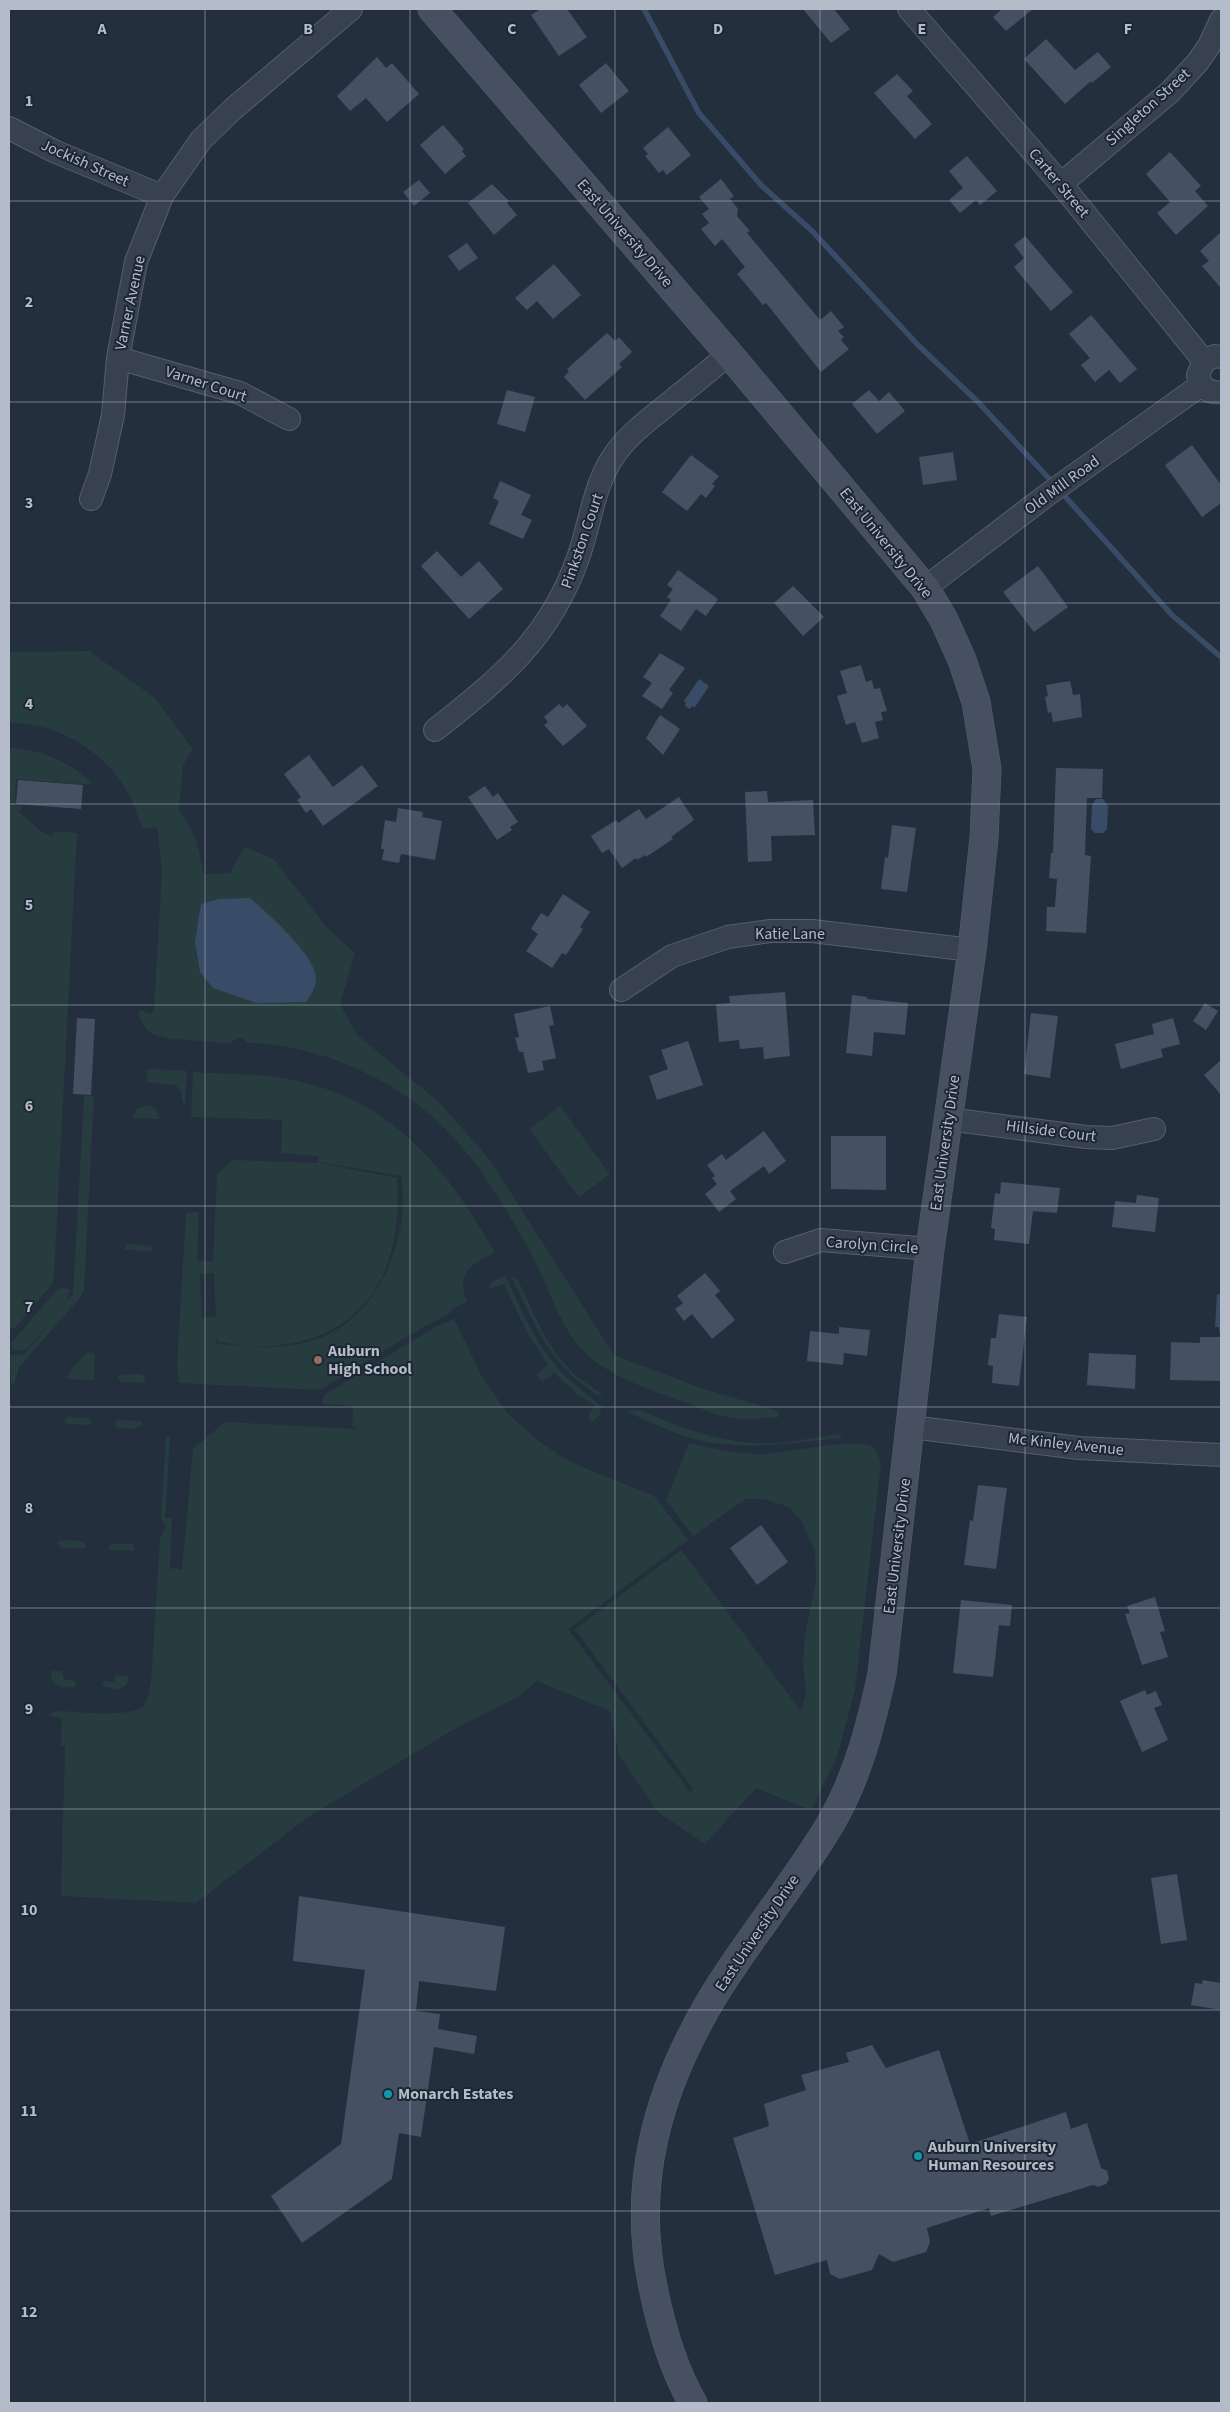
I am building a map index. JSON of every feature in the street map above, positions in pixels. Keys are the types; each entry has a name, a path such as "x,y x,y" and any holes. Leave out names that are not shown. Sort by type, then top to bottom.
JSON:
{"main road":[{"name":"East University Drive","path":"432,9 729,354 925,588 944,620 965,668 976,702 987,769 984,838 972,950 930,1249 882,1674 873,1717 860,1759 832,1820 712,2000 672,2077 653,2137 646,2180 644,2222 648,2265 669,2349 693,2403"}],"street":[{"name":"Varner Avenue","path":"91,498 100,474 113,415 118,358 136,262 162,196 201,140 226,115 351,9"},
{"name":"Carter Street","path":"908,9 1213,359"},
{"name":"Singleton Street","path":"1061,184 1170,92 1210,46 1221,20"},
{"name":"Jockish Street","path":"9,128 56,152 162,196"},
{"name":"Pinkston Court","path":"435,730 490,686 538,636 562,598 579,557 603,475 614,454 642,425 729,354"},
{"name":"Varner Court","path":"118,358 240,393 289,419"},
{"path":"1211,388 1198,369 1213,359"},
{"name":"Old Mill Road","path":"925,588 1047,495 1211,388"},
{"name":"Katie Lane","path":"621,990 672,956 728,937 770,931 812,931 972,950"},
{"name":"Hillside Court","path":"948,1120 1086,1137 1112,1138 1154,1129"},
{"name":"Carolyn Circle","path":"785,1252 821,1240 930,1249"},
{"name":"Mc Kinley Avenue","path":"911,1427 1079,1448 1221,1455"},
{"path":"1221,1455 1221,1461"}],"green space":[{"path":"89,651 155,698 193,749 183,765 179,809 196,839 204,874 230,873 244,847 274,859 326,927 355,953 340,1004 357,1035 440,1103 490,1160 614,1355 701,1388 778,1411 779,1417 756,1419 725,1417 714,1414 627,1380 600,1365 588,1355 577,1344 564,1324 533,1257 501,1202 476,1165 449,1132 415,1102 394,1088 348,1065 298,1049 248,1043 241,1037 229,1043 172,1039 154,1035 146,1029 138,1014 141,1009 146,1013 152,1014 154,1009 162,872 157,827 144,829 132,801 120,781 109,767 80,743 63,734 45,728 9,723 9,652"},
{"path":"9,748 33,751 55,758 75,769 93,785 16,779 15,805 22,806 20,811 15,809 48,835 52,836 53,831 77,833 54,1275 52,1284 16,1327 9,1329"},
{"path":"147,1070 187,1071 185,1103 183,1103 180,1089 175,1085 147,1082"},
{"path":"193,1072 270,1076 318,1086 351,1099 381,1116 408,1138 455,1189 494,1251 467,1272 463,1284 467,1302 451,1309 452,1312 413,1333 320,1390 179,1383 177,1364 186,1213 199,1212 197,1260 213,1262 217,1174 233,1160 319,1163 397,1178 397,1214 393,1246 383,1275 368,1300 348,1319 322,1334 292,1344 257,1347 295,1345 317,1339 338,1329 357,1314 374,1294 388,1268 399,1234 403,1212 401,1176 318,1162 319,1156 281,1153 282,1120 191,1117","holes":["214,1273 216,1317 202,1318 200,1274","216,1335 217,1341 247,1346 216,1343"]},
{"path":"84,1096 94,1096 84,1290 80,1298 19,1367 14,1384 11,1384 10,1355 25,1354 48,1325 27,1349 13,1351 11,1343 56,1291 62,1288 70,1289 67,1301 73,1294"},
{"path":"149,1105 155,1108 160,1119 133,1118 136,1109"},
{"path":"560,1106 610,1174 579,1197 529,1129"},
{"path":"128,1244 151,1246 152,1251 125,1250 125,1246"},
{"path":"505,1275 533,1333 554,1363 567,1377 602,1406 599,1416 593,1421 588,1418 594,1405 577,1394 554,1373 543,1381 538,1378 538,1373 548,1365 529,1336 504,1284 489,1289 490,1283"},
{"path":"511,1276 518,1280 539,1325 555,1353 576,1376 599,1392 603,1398 585,1387 558,1360 537,1329"},
{"path":"454,1319 482,1377 508,1414 540,1442 562,1457 577,1465 654,1496 688,1540 568,1629 690,1792 694,1790 575,1629 681,1550 801,1711 806,1694 803,1662 805,1634 816,1582 815,1551 802,1522 789,1507 764,1499 746,1499 693,1536 666,1500 689,1443 724,1451 752,1454 835,1445 863,1444 872,1447 878,1454 881,1463 855,1690 837,1757 811,1810 756,1788 705,1844 658,1812 619,1755 610,1711 537,1681 519,1696 451,1731 308,1817 196,1903 61,1896 65,1746 61,1746 62,1718 50,1716 53,1712 61,1711 92,1713 130,1712 139,1709 147,1700 151,1683 160,1538 166,1526 161,1519 166,1437 170,1438 165,1518 172,1518 170,1568 182,1570 193,1449 225,1422 358,1429 352,1425 353,1406 325,1404 322,1402 324,1395 435,1327"},
{"path":"88,1351 95,1354 94,1380 66,1379 71,1370"},
{"path":"141,1374 145,1377 144,1383 120,1382 118,1377 119,1375"},
{"path":"640,1410 696,1431 724,1439 754,1443 775,1443 838,1434 843,1438 783,1444 724,1444 684,1436 627,1412"},
{"path":"68,1417 89,1418 91,1422 89,1425 67,1424 64,1420"},
{"path":"118,1420 141,1421 142,1425 135,1429 117,1428 115,1424"},
{"path":"61,1540 82,1541 86,1545 85,1548 61,1548 57,1543"},
{"path":"111,1544 133,1544 135,1548 133,1551 110,1550"},
{"path":"52,1671 62,1671 64,1679 76,1681 75,1687 65,1687 56,1684 51,1679"},
{"path":"116,1675 129,1678 126,1685 117,1690 101,1686 105,1681 114,1682"}],"water":[{"path":"699,679 709,686 695,707 692,706 690,709 685,706 686,703 684,701"},
{"path":"1096,799 1103,799 1108,806 1107,829 1103,833 1095,833 1091,829 1092,805"},
{"path":"250,898 299,946 313,968 316,977 315,984 306,1002 257,1003 213,988 200,972 195,942 201,904 219,899"},
{"path":"1217,1294 1221,1295 1221,1331 1219,1331 1219,1327 1215,1327"}],"building":[{"path":"541,9 567,9 587,37 559,56 531,15"},
{"path":"803,9 834,9 850,29 831,43"},
{"path":"1002,9 1033,9 1006,31 993,17"},
{"path":"1046,39 1075,70 1098,52 1111,67 1092,83 1091,81 1065,104 1024,59"},
{"path":"377,57 386,68 392,63 419,94 387,122 366,98 350,111 337,96"},
{"path":"606,63 629,91 601,113 579,85"},
{"path":"897,74 913,91 907,96 932,124 915,139 874,93"},
{"path":"443,125 464,149 462,151 466,156 445,174 420,145"},
{"path":"668,127 691,155 667,175 663,170 659,173 645,156 648,154 643,148"},
{"path":"1170,152 1201,186 1195,191 1208,206 1176,235 1157,213 1170,202 1146,174"},
{"path":"967,156 997,191 980,205 976,200 960,213 949,200 963,188 949,171"},
{"path":"721,179 734,196 730,199 738,209 737,216 750,231 747,233 820,320 831,311 844,327 838,331 844,337 841,340 849,349 821,372 766,303 763,305 737,274 745,267 722,239 715,246 701,229 709,223 702,214 709,209 699,197"},
{"path":"419,180 430,193 414,206 403,192"},
{"path":"492,184 509,201 507,203 517,215 494,235 468,203"},
{"path":"1221,232 1221,288 1202,266 1209,261 1200,251"},
{"path":"1025,236 1073,292 1051,311 1014,267 1024,258 1014,245"},
{"path":"467,243 478,258 459,271 448,256"},
{"path":"554,264 581,295 553,319 537,301 527,310 515,298"},
{"path":"1091,315 1137,369 1120,383 1109,370 1095,382 1081,365 1090,358 1069,334"},
{"path":"607,333 615,341 619,337 632,352 619,364 622,367 585,400 564,377 569,371 567,369"},
{"path":"507,390 535,397 525,432 497,424"},
{"path":"869,390 879,401 889,392 905,411 877,434 852,404"},
{"path":"1192,445 1221,485 1221,503 1202,517 1165,465"},
{"path":"953,452 957,480 923,485 919,457"},
{"path":"691,455 719,476 712,484 715,486 706,498 701,494 687,511 662,492"},
{"path":"500,481 531,495 521,515 532,520 523,539 489,524 499,501 493,498"},
{"path":"437,551 461,577 479,561 503,589 469,619 421,566"},
{"path":"1038,566 1068,607 1034,632 1003,592"},
{"path":"678,570 718,599 706,616 696,609 681,631 660,616 671,600 667,597 673,589 667,585"},
{"path":"793,586 824,617 803,636 774,603"},
{"path":"660,653 685,668 669,690 673,693 662,709 642,696 652,683 643,677"},
{"path":"861,665 866,682 872,680 874,689 880,688 887,711 881,712 883,720 875,722 879,738 862,743 855,722 846,725 837,696 847,693 840,671"},
{"path":"1070,681 1073,695 1080,694 1082,717 1053,722 1051,712 1048,713 1045,697 1048,696 1046,685"},
{"path":"559,704 563,708 567,704 587,726 563,746 544,725 548,722 544,717"},
{"path":"660,715 680,729 663,755 646,738"},
{"path":"309,755 333,787 362,765 378,786 323,826 311,809 306,813 297,800 301,797 284,774"},
{"path":"1056,768 1103,769 1102,798 1087,798 1085,855 1091,856 1086,933 1046,931 1047,907 1055,907 1057,879 1049,878 1051,853 1053,853"},
{"path":"18,780 83,785 81,809 16,804"},
{"path":"485,786 493,797 498,793 518,822 510,827 512,830 497,840 468,797"},
{"path":"767,791 768,802 813,800 815,835 771,836 772,861 748,862 745,792"},
{"path":"679,797 694,820 671,837 673,839 646,857 645,855 637,860 636,858 622,868 609,849 602,853 591,836 616,820 618,823 639,809 646,819"},
{"path":"398,808 423,812 422,817 442,821 435,860 401,854 399,863 382,860 384,849 381,849 385,820 396,822"},
{"path":"892,825 916,828 907,892 881,889 885,857 888,858"},
{"path":"563,894 590,912 580,927 583,929 566,955 562,953 552,968 526,951 538,934 531,929 541,913 548,917"},
{"path":"785,992 790,1056 764,1059 763,1047 740,1049 739,1040 719,1042 716,1004 730,1003 729,996"},
{"path":"852,995 867,997 867,999 908,1003 905,1035 874,1032 872,1056 846,1053"},
{"path":"1205,1003 1218,1011 1206,1030 1193,1021"},
{"path":"550,1006 554,1025 549,1026 556,1058 542,1061 544,1070 528,1073 523,1052 519,1052 515,1038 519,1037 514,1014"},
{"path":"1031,1013 1058,1016 1050,1078 1024,1074"},
{"path":"77,1018 95,1019 91,1095 73,1094"},
{"path":"1173,1018 1180,1044 1161,1049 1163,1057 1121,1069 1115,1044 1154,1034 1152,1024"},
{"path":"688,1041 703,1085 657,1100 649,1076 668,1069 661,1050"},
{"path":"1221,1060 1221,1095 1204,1075"},
{"path":"764,1131 786,1161 769,1174 764,1166 730,1191 736,1199 719,1212 705,1194 717,1184 712,1178 715,1176 707,1165 722,1154 726,1160"},
{"path":"831,1136 886,1136 886,1190 831,1189"},
{"path":"1001,1182 1060,1188 1057,1213 1033,1211 1029,1244 994,1240 995,1229 991,1228 995,1193 1000,1194"},
{"path":"1137,1195 1159,1198 1155,1232 1112,1227 1115,1201 1136,1203"},
{"path":"705,1273 720,1291 715,1295 735,1320 712,1339 692,1314 684,1321 675,1309 683,1303 677,1296"},
{"path":"999,1314 1027,1317 1019,1386 992,1383 993,1366 988,1365 991,1338 996,1338"},
{"path":"839,1327 870,1330 867,1356 844,1353 843,1365 807,1361 810,1331 839,1334"},
{"path":"1200,1337 1221,1337 1221,1381 1170,1380 1171,1342 1200,1343"},
{"path":"1089,1353 1136,1355 1135,1389 1087,1385"},
{"path":"978,1485 1007,1488 996,1569 964,1565 970,1520 973,1521"},
{"path":"761,1525 788,1562 757,1585 730,1548"},
{"path":"1155,1597 1165,1631 1160,1632 1168,1657 1142,1665 1125,1614 1130,1613 1127,1606"},
{"path":"961,1600 1012,1605 1010,1626 999,1625 993,1677 953,1673"},
{"path":"1145,1690 1147,1695 1156,1691 1162,1705 1154,1708 1168,1740 1142,1752 1120,1701"},
{"path":"1177,1874 1187,1940 1161,1944 1151,1878"},
{"name":"Monarch Estates","path":"299,1896 505,1927 496,1991 419,1981 416,2011 440,2014 438,2029 477,2036 474,2054 434,2047 421,2137 399,2133 392,2179 302,2243 271,2196 341,2144 365,1970 293,1961"},
{"path":"1203,1980 1221,1983 1221,2010 1191,2005 1195,1983 1202,1984"},
{"name":"Auburn University Human Resources","path":"872,2045 886,2068 939,2050 970,2144 1066,2112 1071,2129 1087,2123 1101,2168 1107,2171 1109,2179 1106,2184 1098,2187 1093,2185 991,2216 989,2208 927,2228 930,2242 926,2252 893,2262 879,2254 872,2270 840,2279 830,2274 827,2260 775,2275 733,2138 769,2126 764,2104 806,2090 801,2075 849,2062 846,2053"}],"waterway":[{"path":"644,9 699,113 761,185 812,231 918,345 978,402 1055,485"},
{"path":"1061,492 1172,615 1221,657"}],"place":[{"name":"Auburn High School","path":"318,1360"},
{"name":"Monarch Estates","path":"388,2094"},
{"name":"Auburn University Human Resources","path":"918,2156"}]}
